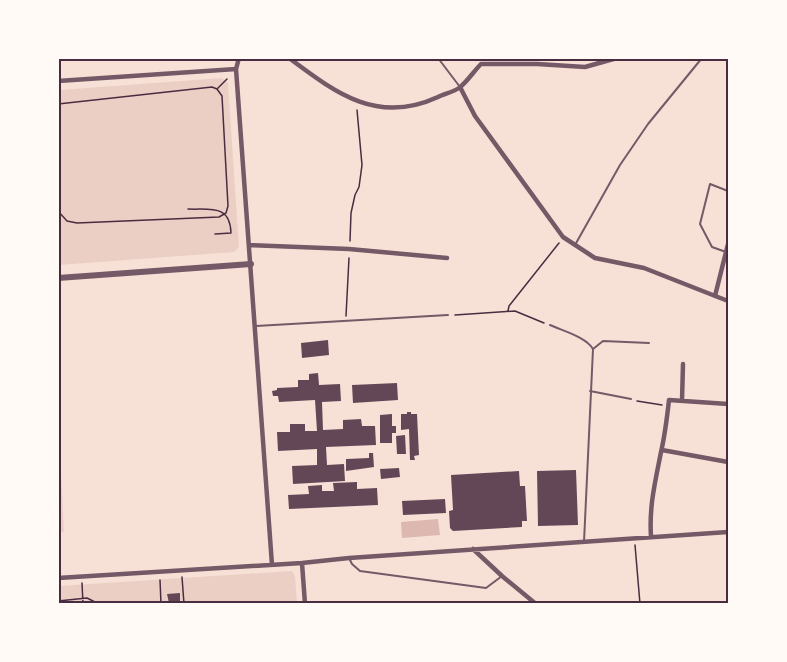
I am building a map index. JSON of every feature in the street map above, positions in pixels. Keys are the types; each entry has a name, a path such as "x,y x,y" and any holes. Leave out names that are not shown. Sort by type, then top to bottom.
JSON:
{"street":[{"path":"239,58 236,69 272,565"},
{"path":"289,58 336,93 377,108 402,108 425,103 460,87 482,61 585,67 617,58"},
{"path":"58,81 236,69"},
{"path":"460,87 476,116 563,237 596,258 644,268 729,301"},
{"path":"715,296 729,244"},
{"path":"250,245 349,249 447,258"},
{"path":"58,278 250,264"},
{"path":"682,401 683,364"},
{"path":"651,537 651,501 662,450 669,400 729,404"},
{"path":"662,450 729,462"},
{"path":"58,578 729,532"},
{"path":"473,549 536,603"},
{"path":"302,563 305,603"}],"lane":[{"path":"438,58 460,87"},
{"path":"575,244 620,165 648,124 702,58"},
{"path":"726,252 712,247 700,224 710,184 729,190"},
{"path":"256,326 346,323 448,315"},
{"path":"550,326 581,339 593,350 584,542"},
{"path":"593,350 603,341 650,343"},
{"path":"590,391 631,399"},
{"path":"349,558 360,571 486,588 502,576"}],"path":[{"path":"217,89 227,79"},
{"path":"58,104 212,87 217,89 222,96 228,206 226,213 219,217 76,223 66,221 58,211"},
{"path":"346,323 351,213 359,187 362,165 356,101"},
{"path":"188,209 226,213 231,233 215,234"},
{"path":"58,221 64,218"},
{"path":"508,311 509,306 563,237"},
{"path":"448,315 515,311 550,326"},
{"path":"631,399 668,406"},
{"path":"635,538 640,603"},
{"path":"182,577 184,603"},
{"path":"160,579 162,603"},
{"path":"82,583 83,603"},
{"path":"58,601 87,598 99,603"}],"shaded area":[{"path":"222,78 228,83 239,247 234,252 59,265 59,90"},
{"path":"59,433 64,532 58,532"},
{"path":"438,519 440,535 402,538 401,522"},
{"path":"292,571 295,576 297,603 59,604 59,586"}],"building":[{"path":"328,340 329,355 302,358 301,343"},
{"path":"318,373 319,385 340,384 341,401 322,402 323,430 343,429 343,420 361,419 362,426 375,426 376,445 326,447 327,465 344,464 345,481 293,484 292,466 317,465 317,449 278,451 277,432 290,432 290,424 305,424 305,431 317,431 315,400 279,402 278,396 273,396 272,391 277,388 298,387 298,380 309,380 309,374"},
{"path":"397,383 398,400 353,403 352,385"},
{"path":"407,412 417,414 419,455 414,456 415,460 410,460 409,429 401,430 401,414 407,414"},
{"path":"392,414 392,426 396,426 396,433 392,433 392,443 380,443 380,415"},
{"path":"405,435 406,454 397,454 396,436"},
{"path":"369,453 373,453 374,467 346,471 346,459 369,458"},
{"path":"399,468 400,477 381,479 380,469"},
{"path":"576,470 578,525 538,526 537,471"},
{"path":"519,471 520,486 525,486 527,521 522,521 522,527 453,531 450,528 449,511 453,510 451,475"},
{"path":"357,482 357,489 377,488 378,505 289,509 288,495 309,494 308,486 322,485 322,491 334,491 333,483"},
{"path":"445,499 446,513 403,515 402,501"},
{"path":"180,593 180,603 169,603 167,594"}]}
